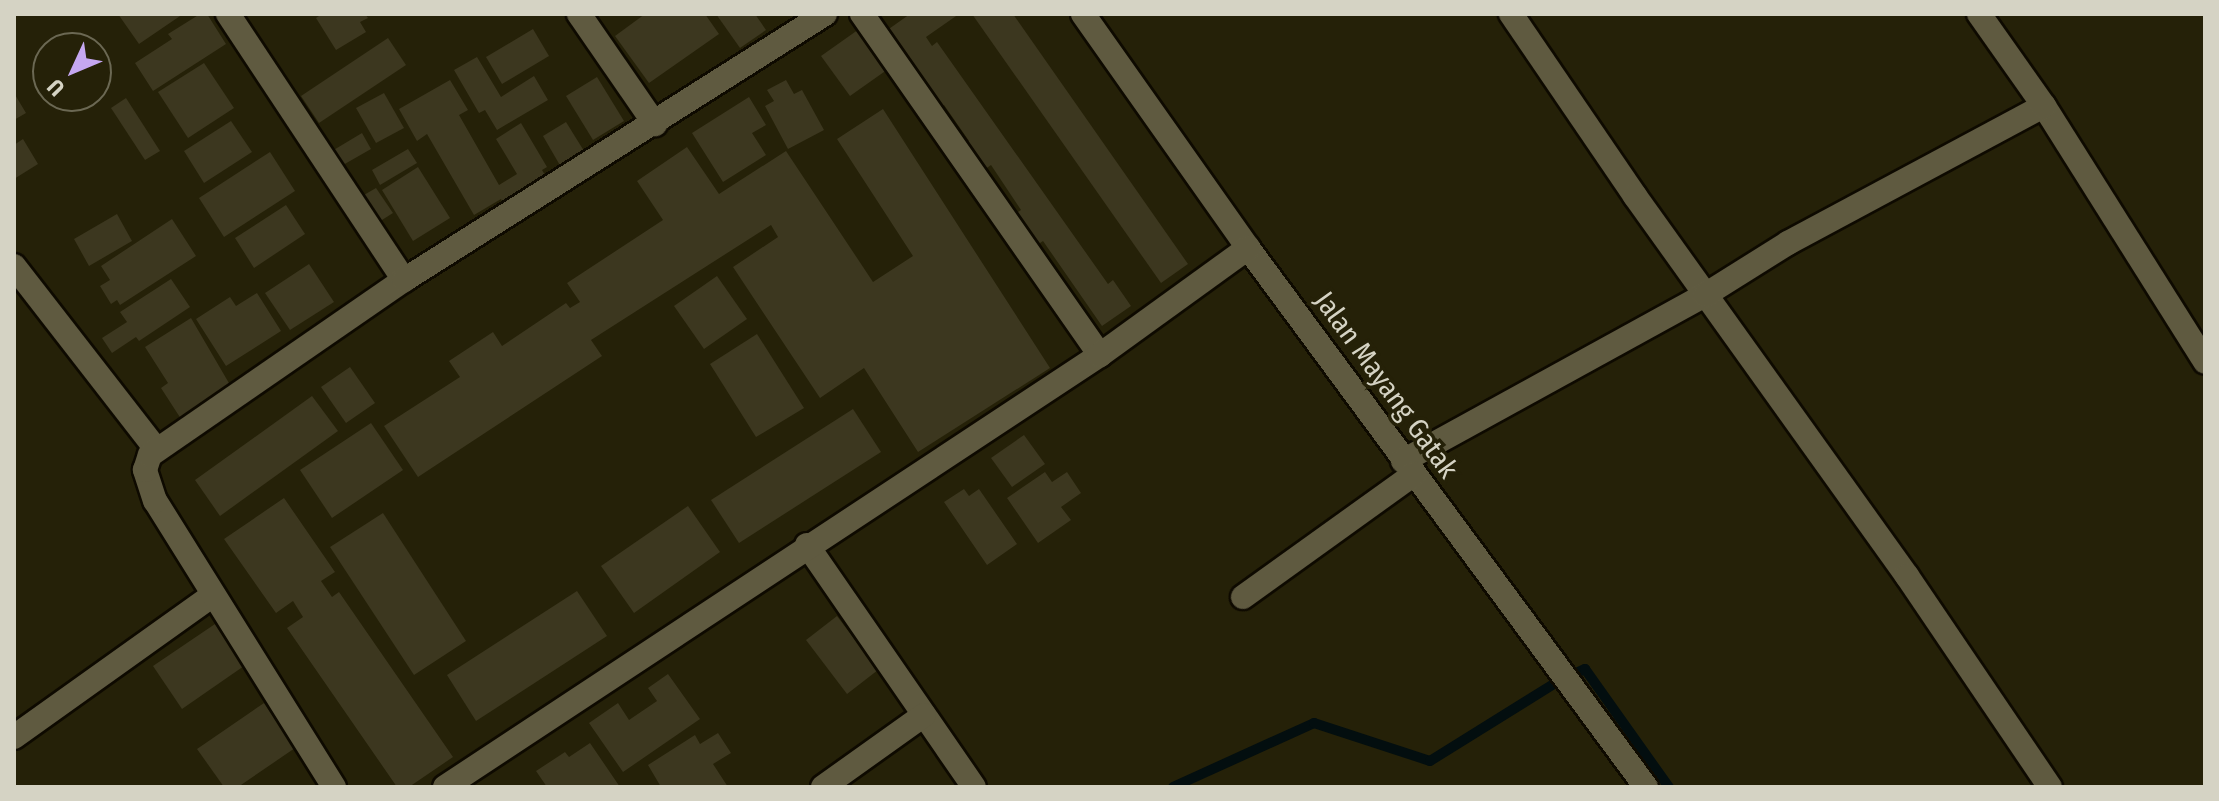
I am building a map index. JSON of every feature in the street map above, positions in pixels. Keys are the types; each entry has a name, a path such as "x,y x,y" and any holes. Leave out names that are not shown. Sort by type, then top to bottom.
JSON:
{"street":[{"path":"228,14 404,280"},
{"path":"579,14 655,124"},
{"path":"334,787 155,501 145,470 146,462 155,448 404,280 825,14"},
{"path":"862,14 1100,355"},
{"name":"Jalan Mayang Gatak","path":"1083,14 1248,248 1646,787"},
{"path":"1511,14 1705,295 1907,576 2050,787"},
{"path":"1979,14 2044,106 2205,362"},
{"path":"1243,597 1409,467 1801,236 2044,106"},
{"path":"445,787 807,545 1100,355 1248,248"},
{"path":"14,266 155,448"},
{"path":"807,545 974,787"},
{"path":"14,737 213,595"},
{"path":"823,787 924,715"}],"building":[{"path":"118,14 183,14 139,44"},
{"path":"200,14 207,14 226,44 153,91 135,63 172,39 168,34"},
{"path":"322,14 365,14 368,18 360,22 366,32 336,50 316,18"},
{"path":"645,14 705,14 719,34 649,83 615,36"},
{"path":"716,14 755,14 766,30 740,48"},
{"path":"910,14 959,14 926,37 932,46 937,42 1108,284 1113,280 1131,306 1102,326 1043,241 1034,247 1013,215 1021,210 991,165 981,172 963,145 969,141 944,105 940,109 886,31"},
{"path":"972,14 1013,14 1188,264 1161,283"},
{"path":"862,27 891,67 850,96 821,56"},
{"path":"533,29 549,56 502,84 486,57"},
{"path":"388,38 406,65 319,123 301,96"},
{"path":"477,57 501,97 534,76 548,100 497,130 485,110 479,113 454,70"},
{"path":"204,63 234,108 188,138 158,92"},
{"path":"597,77 624,121 593,140 566,96"},
{"path":"450,80 468,110 459,115 499,185 517,174 496,139 521,123 547,167 542,170 548,180 504,206 501,199 474,215 427,134 417,141 399,109"},
{"path":"786,80 794,94 802,90 824,130 788,149 765,106 774,101 767,90"},
{"path":"14,93 26,113 14,120"},
{"path":"384,93 404,128 376,143 356,108"},
{"path":"749,97 766,125 752,133 766,155 723,182 692,133"},
{"path":"126,98 160,151 145,160 112,107"},
{"path":"883,109 1050,368 918,452 864,368 820,398 733,267 778,237 771,225 591,340 602,356 418,477 384,426 460,377 449,361 493,332 502,346 566,303 570,308 580,302 567,283 663,220 637,181 687,147 719,194 786,151 873,282 913,256 837,139"},
{"path":"231,121 252,152 204,183 184,151"},
{"path":"566,122 589,159 565,174 543,136"},
{"path":"362,133 371,149 336,169 327,154"},
{"path":"23,139 38,164 14,179 14,145"},
{"path":"408,149 417,163 380,185 372,170"},
{"path":"270,152 295,191 224,237 199,198"},
{"path":"418,167 450,218 413,241 382,190"},
{"path":"376,188 393,213 374,225 357,199"},
{"path":"286,205 305,234 254,268 235,238"},
{"path":"117,214 132,241 89,266 74,239"},
{"path":"172,219 196,256 120,305 117,300 111,304 100,286 110,280 101,266"},
{"path":"309,264 334,302 290,330 265,293"},
{"path":"717,276 747,319 704,349 674,306"},
{"path":"171,279 190,307 139,341 136,337 112,353 102,338 127,322 120,312"},
{"path":"257,293 281,331 226,366 196,319 230,297 236,306"},
{"path":"191,318 233,390 183,422 161,388 168,383 145,347"},
{"path":"757,334 804,408 756,437 710,364"},
{"path":"350,367 375,403 346,423 321,387"},
{"path":"312,396 338,431 220,516 195,480"},
{"path":"853,409 881,452 739,543 711,500"},
{"path":"371,423 403,470 332,518 300,470"},
{"path":"1024,435 1045,464 1012,487 991,458"},
{"path":"1045,472 1052,482 1067,472 1081,493 1061,507 1071,520 1038,543 1007,498"},
{"path":"964,489 969,496 979,489 1017,544 987,565 944,502"},
{"path":"284,498 335,572 321,581 332,597 339,592 453,757 409,787 397,787 287,628 303,617 293,601 276,613 224,539"},
{"path":"688,506 720,552 634,613 601,566"},
{"path":"383,513 466,641 414,675 330,547"},
{"path":"577,591 607,636 476,721 447,675"},
{"path":"837,616 878,670 847,694 806,640"},
{"path":"215,624 244,666 182,709 153,666"},
{"path":"668,674 700,719 623,772 589,723 618,703 629,720 657,701 648,688"},
{"path":"264,703 295,748 238,787 224,787 197,749"},
{"path":"718,733 731,753 713,764 728,787 661,787 648,765 695,735 700,744"},
{"path":"590,743 620,787 547,787 536,771 565,752 569,757"}],"waterway":[{"path":"1173,787 1314,723 1430,761 1557,682 1585,669 1669,787"}]}
